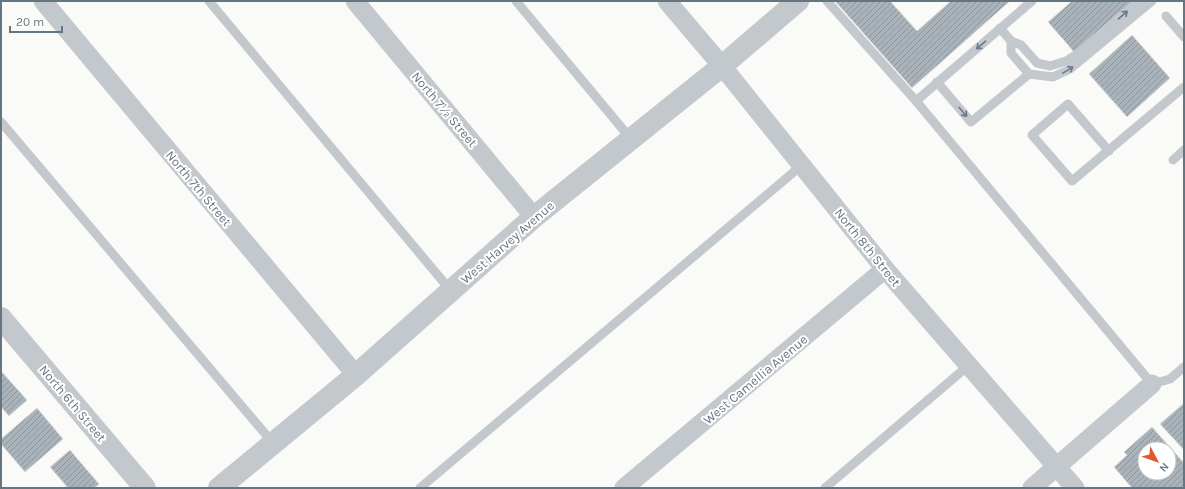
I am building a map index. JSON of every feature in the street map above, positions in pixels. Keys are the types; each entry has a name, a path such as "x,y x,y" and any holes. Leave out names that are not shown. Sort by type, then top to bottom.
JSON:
{"street":[{"name":"North 7th Street","path":"43,1 356,375"},
{"name":"North 7½ Street","path":"355,1 534,217"},
{"name":"North 8th Street","path":"667,1 722,66 885,269 1075,488"},
{"name":"West Harvey Avenue","path":"219,488 356,375 534,217 722,66 798,1"},
{"name":"West Camellia Avenue","path":"624,488 885,269"},
{"name":"North 6th Street","path":"1,318 145,488"},
{"path":"1032,488 1152,384"}],"lane":[{"path":"209,1 451,291"},
{"path":"516,1 631,139"},
{"path":"827,1 916,101 1152,384 1170,379 1184,367"},
{"path":"916,101 1032,1"},
{"path":"1000,28 1011,41 1021,45 1037,63 1050,66 1066,61 1079,53 1139,1"},
{"path":"1011,41 1011,54 1029,74 1053,77 1070,70 1152,1"},
{"path":"1166,16 1184,37"},
{"path":"937,82 972,122 1029,74"},
{"path":"1109,150 1068,104 1032,135 1072,181 1109,150 1184,86"},
{"path":"1,122 273,443"},
{"path":"1173,160 1184,150"},
{"path":"420,488 802,165"},
{"path":"825,488 969,366"}],"building":[{"path":"835,1 890,1 917,31 951,1 1010,1 912,88"},
{"path":"1072,1 1133,1 1074,52 1048,22"},
{"path":"1132,35 1170,78 1127,117 1089,74"},
{"path":"1,371 27,400 9,416 1,407"},
{"path":"1184,403 1184,450 1177,441 1160,424"},
{"path":"37,408 63,439 25,472 1,444 1,439"},
{"path":"1152,427 1164,441 1137,441 1137,481 1177,481 1177,455 1184,463 1184,486 1181,488 1132,488 1114,467 1127,455 1124,452"},
{"path":"70,450 99,484 94,488 68,488 50,467"}]}
